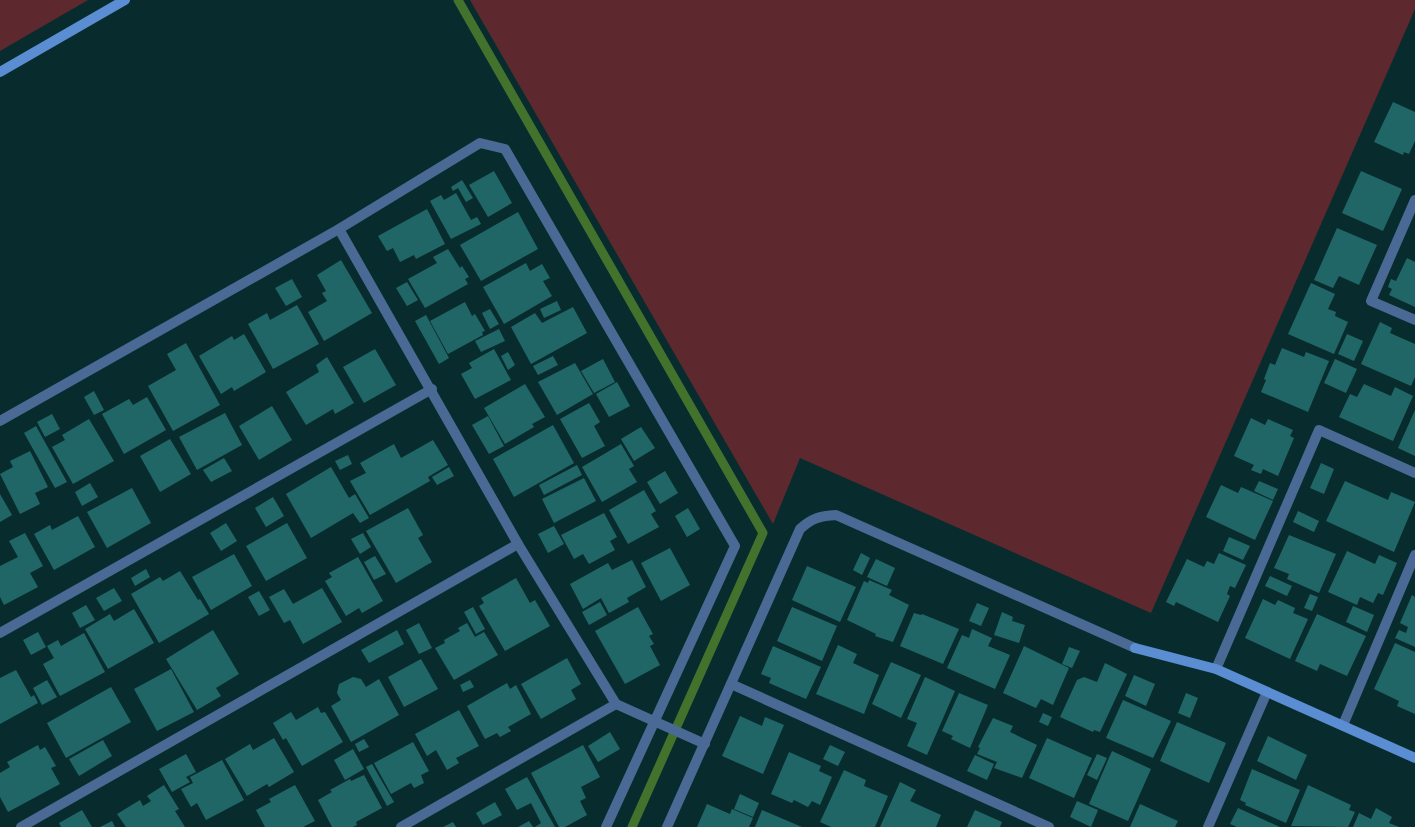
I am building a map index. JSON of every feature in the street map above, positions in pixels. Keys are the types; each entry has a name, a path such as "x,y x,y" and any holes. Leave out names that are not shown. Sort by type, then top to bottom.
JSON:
{"street":[{"path":"0,72 125,0"},
{"path":"0,422 339,229 480,143 505,148 735,546 606,827"},
{"path":"1415,200 1372,301 1415,320"},
{"path":"339,229 432,389 518,544 616,704 705,744"},
{"path":"0,634 432,389"},
{"path":"1216,669 1319,430 1415,473"},
{"path":"667,827 800,529 810,520 820,516 836,516 1135,648 1216,669 1415,758"},
{"path":"21,827 518,544"},
{"path":"1343,725 1415,555"},
{"path":"731,684 1049,827"},
{"path":"1208,827 1267,692"},
{"path":"400,827 616,704"}],"shaded area":[{"path":"0,0 88,0 0,51"},
{"path":"470,0 1415,0 1415,9 1151,613 800,458 773,524"}],"building":[{"path":"1393,102 1415,112 1415,141 1409,154 1404,152 1403,155 1374,142"},
{"path":"494,171 512,203 488,217 469,185"},
{"path":"1361,171 1402,189 1383,231 1342,213"},
{"path":"462,180 473,198 466,202 458,188 453,191 451,187"},
{"path":"456,193 471,220 477,217 481,224 451,239 430,201 441,195 444,200"},
{"path":"427,209 445,244 416,259 414,255 400,262 393,248 387,251 378,236"},
{"path":"518,212 538,249 481,281 460,245"},
{"path":"1337,228 1377,245 1359,285 1339,276 1333,288 1314,280"},
{"path":"448,249 460,268 462,266 469,277 465,279 468,284 425,308 408,279 437,263 433,257"},
{"path":"1407,258 1415,262 1415,307 1389,295 1392,289 1388,287 1391,279 1396,281"},
{"path":"341,260 372,313 324,341 308,312 327,301 322,293 326,291 317,275"},
{"path":"526,263 530,271 542,264 550,278 543,281 552,296 504,324 483,287"},
{"path":"292,279 302,297 286,306 275,288"},
{"path":"407,282 418,300 407,306 396,288"},
{"path":"1311,283 1335,294 1328,309 1336,312 1335,316 1348,322 1334,354 1288,334"},
{"path":"557,301 561,310 544,318 540,309"},
{"path":"465,302 472,316 475,314 485,331 482,332 483,335 448,354 430,321"},
{"path":"297,305 319,344 273,369 248,324 267,313 270,320"},
{"path":"573,307 587,333 531,364 511,327 535,313 542,323"},
{"path":"490,309 499,324 490,329 482,313"},
{"path":"426,315 449,358 439,364 415,321"},
{"path":"1380,322 1392,328 1390,333 1415,344 1415,377 1411,386 1361,364"},
{"path":"499,329 505,341 481,352 475,341"},
{"path":"244,334 266,372 234,391 232,387 221,394 199,356 232,336 234,340"},
{"path":"1347,334 1363,341 1354,361 1338,354"},
{"path":"186,343 220,405 173,431 148,386 176,370 167,354"},
{"path":"1282,348 1304,357 1306,352 1329,361 1308,412 1261,392 1266,380 1264,379 1270,363 1275,365"},
{"path":"375,349 396,385 364,403 343,367"},
{"path":"494,349 511,380 475,399 461,374 472,368 469,363"},
{"path":"508,352 515,365 508,370 501,356"},
{"path":"553,356 558,365 538,375 533,366"},
{"path":"327,357 354,403 335,414 333,409 306,425 286,392 319,372 316,365"},
{"path":"603,359 615,382 594,393 581,371"},
{"path":"1335,359 1357,369 1346,393 1324,383"},
{"path":"575,363 593,394 557,415 538,382"},
{"path":"617,382 630,406 609,417 596,394"},
{"path":"525,384 545,417 532,424 534,427 505,444 484,408"},
{"path":"1364,384 1391,396 1395,387 1413,396 1393,441 1339,417 1350,394 1357,397"},
{"path":"94,391 104,410 94,415 84,397"},
{"path":"147,397 166,430 124,454 102,414 129,399 133,405"},
{"path":"589,403 600,422 594,426 605,446 582,458 560,419"},
{"path":"272,406 292,440 259,460 239,426"},
{"path":"1415,410 1415,456 1398,448"},
{"path":"225,413 242,445 197,470 179,437"},
{"path":"52,414 60,429 45,437 37,422"},
{"path":"488,416 504,446 489,454 472,425"},
{"path":"1251,418 1265,425 1268,419 1293,430 1290,436 1294,438 1278,476 1263,469 1261,474 1251,470 1254,465 1234,456"},
{"path":"89,419 114,461 73,484 52,447 65,440 62,435"},
{"path":"553,425 574,463 514,497 493,459"},
{"path":"36,426 67,482 55,488 24,433"},
{"path":"641,427 655,448 634,461 621,439"},
{"path":"170,439 191,474 160,492 140,456"},
{"path":"433,440 448,465 428,477 430,481 370,515 350,481 366,473 360,463 394,444 401,458"},
{"path":"621,444 634,466 629,469 637,482 602,502 582,467"},
{"path":"30,451 48,487 35,493 40,504 20,514 0,474 13,467 10,461"},
{"path":"348,455 352,464 340,470 335,461"},
{"path":"224,458 232,471 211,482 203,470"},
{"path":"1321,463 1334,469 1324,494 1310,488"},
{"path":"577,465 582,475 544,495 539,485"},
{"path":"331,467 349,498 355,494 369,518 360,523 353,513 311,538 286,494"},
{"path":"449,467 454,476 437,485 432,477"},
{"path":"665,471 678,493 660,504 647,482"},
{"path":"584,478 596,501 554,523 542,499"},
{"path":"1259,481 1278,489 1273,500 1254,491"},
{"path":"1345,481 1388,500 1391,492 1415,502 1394,552 1326,521"},
{"path":"90,483 98,497 82,506 75,492"},
{"path":"1221,485 1238,493 1241,487 1273,501 1255,540 1206,517"},
{"path":"132,488 151,523 107,548 87,512"},
{"path":"644,490 656,511 651,514 659,527 628,544 609,510"},
{"path":"0,494 12,515 0,522"},
{"path":"273,497 284,516 266,527 255,508"},
{"path":"408,508 423,535 418,538 432,562 396,583 366,531"},
{"path":"688,508 700,529 687,537 675,516"},
{"path":"1298,511 1319,521 1314,532 1293,522"},
{"path":"604,513 617,537 610,541 615,550 589,564 583,554 574,559 561,535"},
{"path":"78,516 95,547 54,570 34,534 50,525 52,530"},
{"path":"226,523 237,541 221,551 210,533"},
{"path":"287,523 307,558 266,581 246,546"},
{"path":"554,526 564,544 548,553 538,534"},
{"path":"25,533 43,566 30,573 38,587 4,605 0,597 0,566 18,557 9,541"},
{"path":"363,533 371,547 360,554 351,539"},
{"path":"1289,535 1336,554 1319,593 1287,579 1289,574 1274,568"},
{"path":"1229,537 1250,546 1243,560 1223,551"},
{"path":"670,548 690,585 661,601 641,563"},
{"path":"1347,551 1375,564 1379,555 1397,563 1383,595 1378,593 1373,603 1360,597 1357,605 1328,592"},
{"path":"861,553 870,558 862,575 853,570"},
{"path":"1219,553 1246,565 1235,588 1230,586 1227,594 1230,596 1218,622 1176,602 1174,606 1166,602 1187,559 1204,567 1207,561 1214,564"},
{"path":"234,554 252,586 211,610 192,577"},
{"path":"375,556 386,574 374,580 364,562"},
{"path":"358,557 383,601 362,613 359,608 346,616 325,581 332,577 329,573"},
{"path":"876,559 895,568 887,586 867,577"},
{"path":"632,560 646,587 627,598 629,602 609,613 601,598 583,609 570,584 608,563 612,570"},
{"path":"807,566 856,587 840,622 792,600"},
{"path":"146,569 150,577 135,586 131,578"},
{"path":"180,571 198,600 200,599 209,614 159,643 131,594 160,577 163,581"},
{"path":"1270,576 1292,586 1287,596 1265,586"},
{"path":"516,578 530,603 535,600 550,626 505,651 479,606 484,603 481,598"},
{"path":"869,580 892,590 889,595 909,605 893,642 875,636 876,634 847,620 864,581 868,583"},
{"path":"114,588 122,601 104,611 96,598"},
{"path":"322,588 342,622 303,644 290,620 284,623 269,597 284,589 293,604"},
{"path":"259,591 270,610 259,616 248,597"},
{"path":"1310,594 1318,597 1312,611 1304,608"},
{"path":"1412,595 1415,597 1415,647 1395,638 1399,630 1406,633 1408,627 1400,623"},
{"path":"1263,599 1275,605 1278,600 1295,608 1293,613 1308,619 1290,659 1245,638"},
{"path":"600,602 607,615 589,625 582,612"},
{"path":"977,603 989,608 981,626 969,621"},
{"path":"86,605 95,620 80,628 72,613"},
{"path":"1353,606 1374,615 1367,632 1346,622"},
{"path":"473,607 485,629 476,634 464,612"},
{"path":"638,607 653,634 649,636 654,644 650,646 660,665 625,684 595,631"},
{"path":"792,607 837,626 822,661 777,641"},
{"path":"134,609 154,643 108,669 85,629 110,614 114,621"},
{"path":"1002,612 1013,617 1012,621 1025,625 1019,643 994,635"},
{"path":"914,613 922,614 959,629 943,664 900,646"},
{"path":"1317,614 1366,636 1347,676 1320,664 1317,671 1295,661"},
{"path":"419,623 432,648 419,654 406,630"},
{"path":"467,623 475,637 484,632 498,655 454,680 435,648 445,643 444,640 460,631 458,628"},
{"path":"972,629 992,638 988,646 1010,655 995,689 947,668 962,635 969,638"},
{"path":"213,630 239,674 216,688 221,696 197,710 166,659"},
{"path":"397,630 404,644 369,663 361,650"},
{"path":"38,632 46,647 31,655 23,640"},
{"path":"84,633 105,672 60,696 43,664 54,658 47,646 58,640 61,646"},
{"path":"1395,643 1415,652 1415,714 1397,706 1399,701 1374,689"},
{"path":"838,645 857,654 853,663 879,675 864,714 816,694"},
{"path":"773,646 821,667 806,699 769,683 771,678 761,674"},
{"path":"1024,646 1069,668 1053,705 1041,699 1036,708 1003,693"},
{"path":"1069,647 1080,651 1072,668 1062,664"},
{"path":"567,658 581,684 571,690 576,699 541,719 521,684"},
{"path":"421,659 438,689 404,707 388,677"},
{"path":"891,662 921,675 901,718 872,704"},
{"path":"1105,663 1127,674 1100,732 1094,730 1093,732 1060,717 1077,680 1084,677 1097,682"},
{"path":"171,669 194,712 157,731 134,689"},
{"path":"16,670 31,697 34,695 38,703 0,724 0,678"},
{"path":"1134,675 1155,684 1146,706 1125,696"},
{"path":"353,677 361,679 366,687 379,679 399,715 351,742 331,706 341,700 337,693 339,684"},
{"path":"925,677 955,691 927,755 907,746 917,723 907,719"},
{"path":"47,680 57,697 42,705 33,688"},
{"path":"470,680 474,687 463,692 460,685"},
{"path":"507,683 510,689 516,685 531,714 508,727 511,731 500,737 497,733 485,739 467,706"},
{"path":"111,687 131,722 66,758 47,723"},
{"path":"959,693 988,705 970,748 951,739 953,736 942,731"},
{"path":"1186,693 1198,698 1190,718 1178,713"},
{"path":"1123,700 1171,721 1153,758 1106,738"},
{"path":"318,707 321,713 325,712 343,742 302,766 286,738 283,740 273,723 291,712 296,720"},
{"path":"459,710 479,746 456,758 459,763 447,770 436,750 427,756 415,734"},
{"path":"1043,713 1052,717 1048,726 1039,722"},
{"path":"740,716 762,726 765,717 784,725 763,774 722,756"},
{"path":"993,718 1013,726 1010,732 1037,745 1022,778 994,768 997,762 977,754 980,748 978,747"},
{"path":"1177,722 1226,743 1209,783 1160,761"},
{"path":"610,732 620,749 598,762 588,746"},
{"path":"1268,736 1307,755 1296,780 1257,761"},
{"path":"274,738 294,772 269,787 267,784 247,796 225,759 250,744 253,750"},
{"path":"1047,738 1092,758 1074,798 1029,778"},
{"path":"364,739 369,747 359,752 355,744"},
{"path":"103,740 112,756 79,776 69,759"},
{"path":"413,742 429,771 421,775 424,783 414,788 411,783 391,794 374,763"},
{"path":"38,745 40,750 45,747 56,766 51,768 60,784 8,812 0,797 0,773 10,767 7,762"},
{"path":"583,745 600,777 581,787 586,798 580,801 587,815 565,827 559,827 531,773"},
{"path":"830,745 845,752 838,766 823,759"},
{"path":"353,749 364,769 345,780 334,760"},
{"path":"1112,751 1151,769 1128,821 1089,804"},
{"path":"789,752 821,766 819,771 832,777 820,805 812,801 808,807 794,800 792,803 771,794"},
{"path":"186,754 196,772 186,777 190,782 172,792 159,769"},
{"path":"1097,754 1107,758 1097,780 1087,775"},
{"path":"975,755 994,764 987,780 967,771"},
{"path":"222,760 244,800 206,820 197,803 191,807 181,789 193,783 190,777"},
{"path":"372,764 394,802 387,806 366,767"},
{"path":"1252,769 1300,790 1286,823 1245,805 1246,803 1240,800"},
{"path":"844,770 866,780 864,786 888,796 875,827 831,827 820,822"},
{"path":"364,775 382,808 356,822 357,825 353,827 332,827 318,800 332,792 330,790 350,779 351,781"},
{"path":"527,777 555,827 535,827 541,823 531,803 517,810 505,789"},
{"path":"900,782 916,790 910,801 941,815 936,827 880,827"},
{"path":"164,785 179,809 175,811 185,827 126,827 117,814 140,800 143,806 151,801 147,796"},
{"path":"295,785 315,821 303,827 265,827 256,810 271,802 269,799"},
{"path":"1308,785 1351,805 1349,810 1355,812 1348,827 1291,826"},
{"path":"740,794 759,803 753,817 734,809"},
{"path":"1077,801 1098,810 1091,827 1070,817"},
{"path":"495,802 502,815 483,825 476,813"},
{"path":"707,804 730,814 732,809 753,818 749,827 697,827"},
{"path":"1140,804 1178,821 1175,827 1130,827"},
{"path":"1238,808 1280,827 1237,827 1230,824"},
{"path":"1376,808 1392,817 1389,823 1399,827 1353,827 1359,813 1371,819"},
{"path":"82,810 92,827 61,827 59,823"},
{"path":"762,810 802,827 755,827"},
{"path":"975,810 1002,822 1000,827 967,827"},
{"path":"112,821 115,827 100,827"},
{"path":"529,821 533,827 518,827"},
{"path":"453,822 456,827 443,827"}],"waterway":[{"path":"458,0 763,533 632,827"}]}
